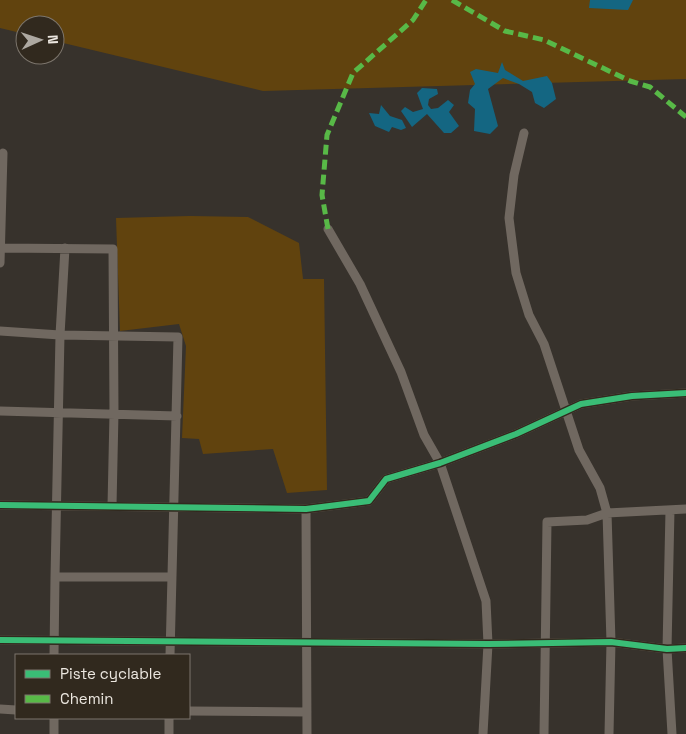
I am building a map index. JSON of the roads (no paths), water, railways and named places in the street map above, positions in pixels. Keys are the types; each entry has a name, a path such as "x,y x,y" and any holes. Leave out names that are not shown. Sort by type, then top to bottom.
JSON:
{"street":[{"path":"524,133 514,175 509,218 519,290 544,344 579,450 600,488 607,513 611,642 609,734"},
{"path":"0,263 1,152"},
{"path":"328,229 360,284 401,372 424,435 440,462 486,601 488,644 483,734"},
{"path":"0,248 113,249 114,414 112,506"},
{"path":"54,654 60,336 65,248"},
{"path":"0,331 60,336 178,337 170,654"},
{"path":"0,506 58,505 306,509 369,501 386,479 440,462 532,428 565,410 593,401 632,396 686,393"},
{"path":"0,411 177,416"},
{"path":"306,509 307,734"},
{"path":"544,734 547,522 587,520 607,513 686,509"},
{"path":"670,510 667,649 672,734"},
{"path":"55,578 171,577"},
{"path":"0,640 488,644 611,642 667,649 686,648"},
{"path":"0,709 15,710"},
{"path":"190,711 307,712"},
{"path":"54,719 54,734"},
{"path":"169,719 169,734"}],"water":[{"path":"590,0 633,0 628,10 589,8"},
{"path":"502,62 505,70 523,81 547,76 552,83 556,99 544,108 535,103 532,92 519,84 503,78 488,89 498,126 490,134 474,131 475,109 468,103 470,90 475,84 470,72 476,69 498,73"},
{"path":"422,88 437,89 438,94 429,99 428,105 431,109 438,108 448,100 454,105 449,112 459,126 451,133 444,133 427,114 412,127 401,111 405,107 413,112 423,109 417,93"},
{"path":"381,105 390,116 402,120 406,128 401,130 392,127 389,132 375,126 369,113 379,114"}]}
